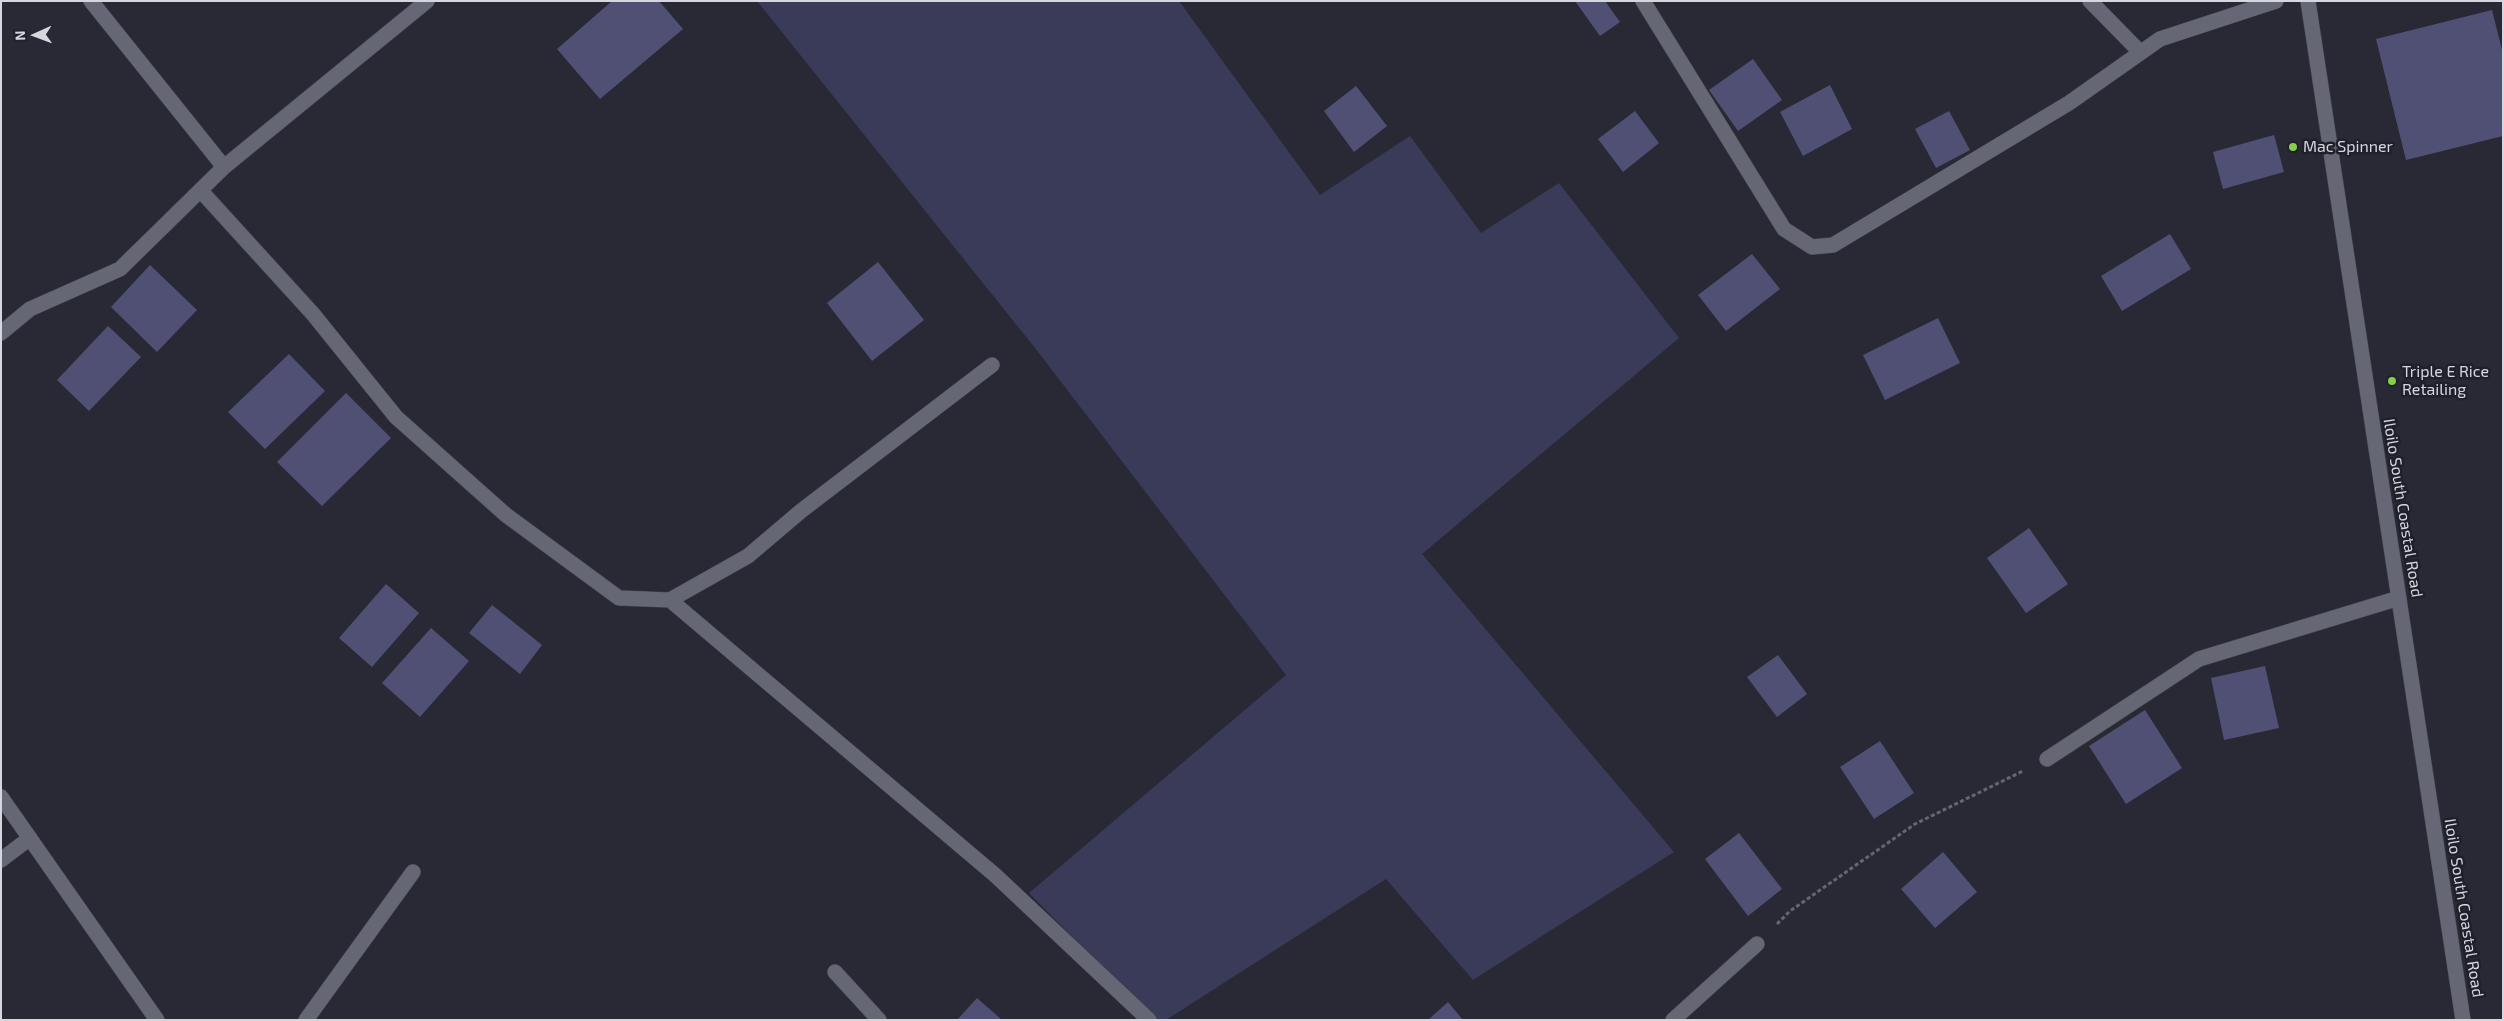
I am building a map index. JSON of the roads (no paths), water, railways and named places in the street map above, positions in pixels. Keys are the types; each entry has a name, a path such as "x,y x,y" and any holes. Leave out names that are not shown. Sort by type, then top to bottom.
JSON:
{"street":[{"path":"91,1 224,166"},
{"path":"1,333 30,309 120,269 201,191 224,166 428,1"},
{"path":"1643,1 1784,230 1812,247 1833,245 2069,103 2160,39 2276,1"},
{"path":"2090,1 2140,52"},
{"name":"Iloilo South Coastal Road","path":"2308,1 2463,1020"},
{"path":"201,191 313,314 396,417 506,515 619,598 670,600 748,556 800,511 992,366"},
{"path":"2047,759 2199,659 2399,598"},
{"path":"670,600 995,875 1149,1020"},
{"path":"1,797 158,1020"},
{"path":"1,860 30,838"},
{"path":"306,1020 413,872"},
{"path":"1673,1020 1758,944"},
{"path":"835,972 879,1020"}],"place":[{"name":"Mac Spinner","path":"2293,147"},
{"name":"Triple E Rice Retailing","path":"2392,381"}]}
